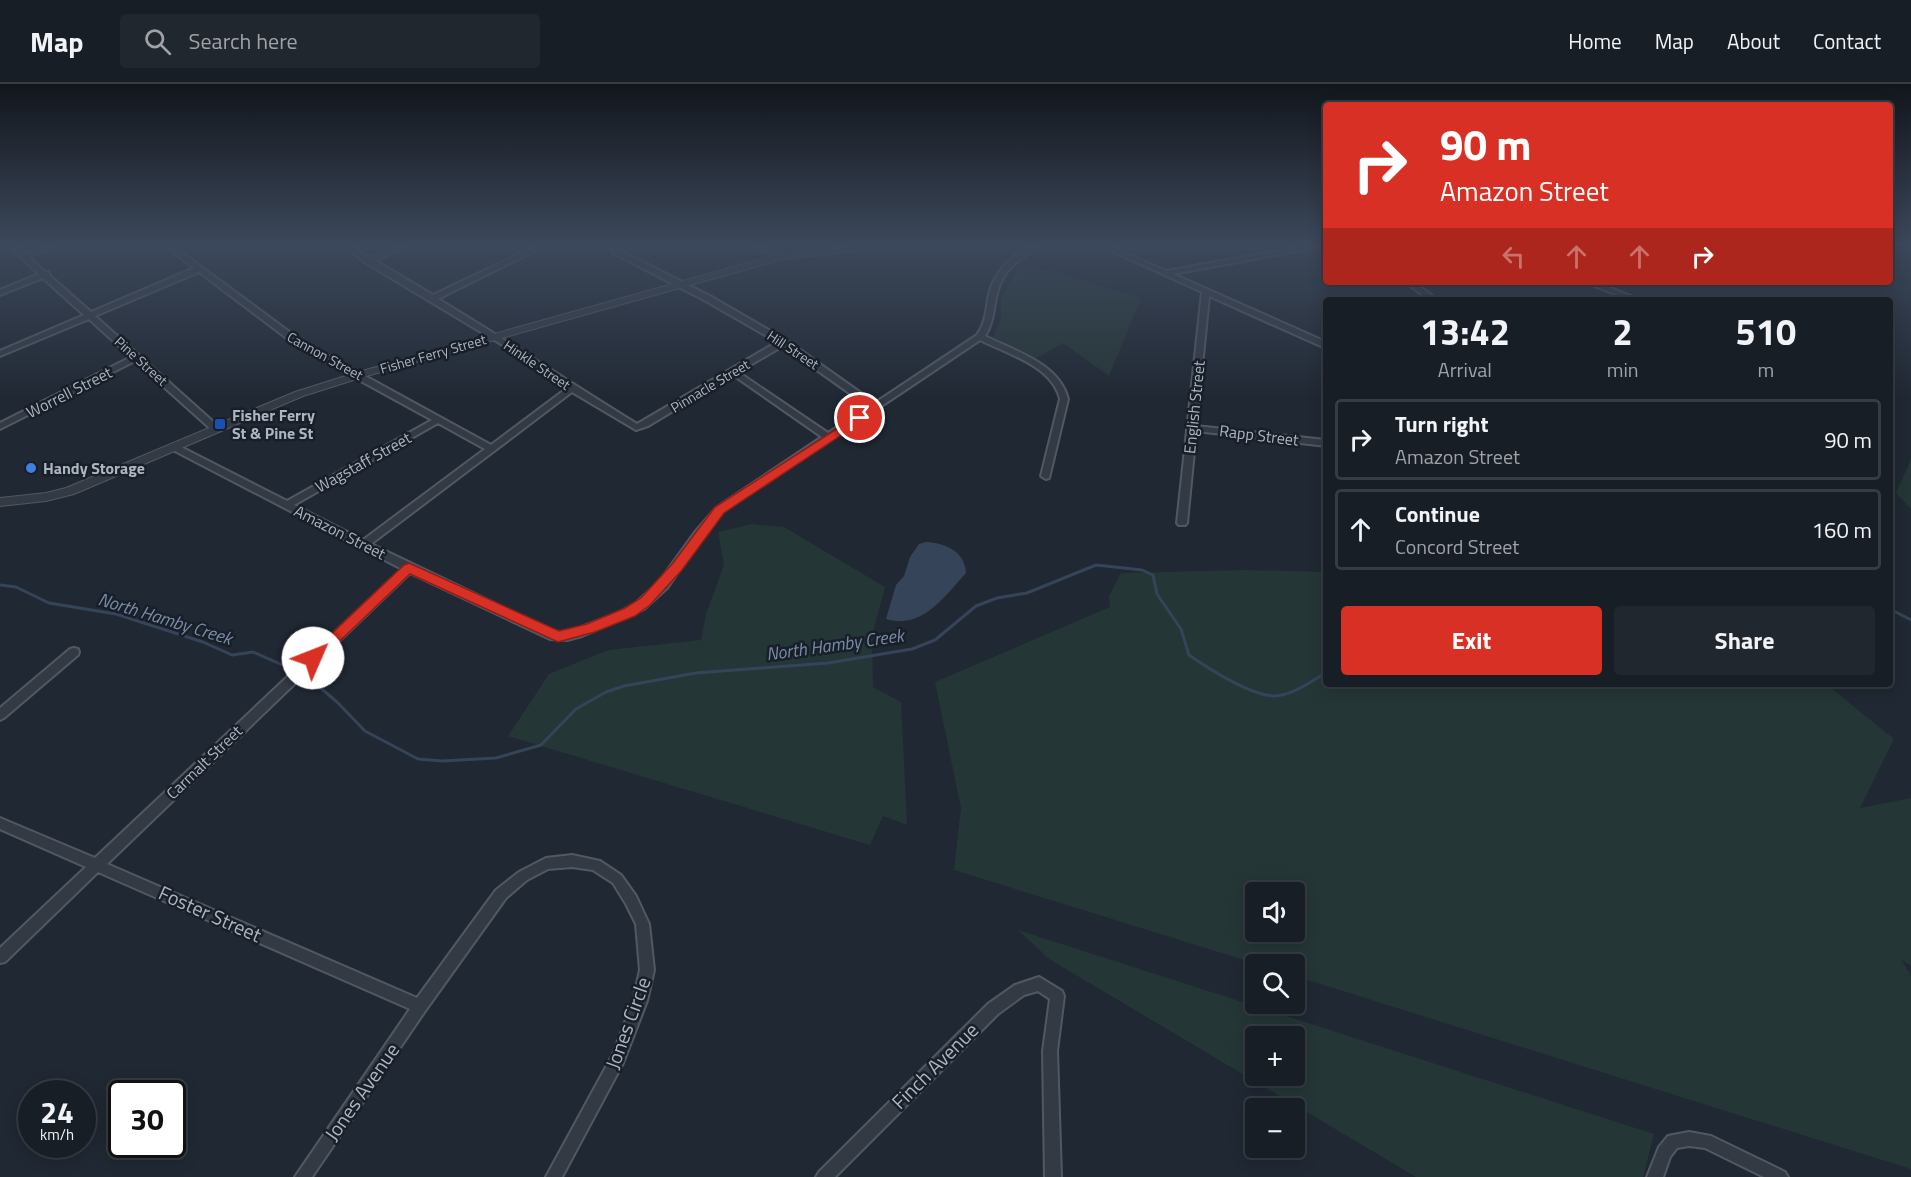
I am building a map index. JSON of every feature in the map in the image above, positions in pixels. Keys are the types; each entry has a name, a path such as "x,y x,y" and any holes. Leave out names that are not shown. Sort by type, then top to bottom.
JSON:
{"street":[{"name":"Pine Street","path":"71,297 216,429"},
{"path":"0,354 131,297"},
{"name":"Cannon Street","path":"235,297 281,332 492,448"},
{"name":"Fisher Ferry Street","path":"0,502 46,497 70,491 299,394 359,375 639,297"},
{"name":"Hill Street","path":"704,297 783,342 876,408"},
{"path":"992,297 989,323 980,337 1043,369 1062,386 1064,399 1046,476"},
{"name":"English Street","path":"1182,524 1205,297"},
{"path":"1219,297 1323,344"},
{"name":"Hinkle Street","path":"431,298 636,427"},
{"name":"Amazon Street","path":"174,447 409,568 550,635 566,636 630,612 645,602 678,567 719,510 980,337"},
{"name":"Pinnacle Street","path":"636,427 645,424 783,342"},
{"name":"Worrell Street","path":"0,426 137,357"},
{"path":"733,372 829,438"},
{"path":"364,544 572,388"},
{"name":"Wagstaff Street","path":"287,505 439,419"},
{"name":"Rapp Street","path":"1192,428 1323,443"},
{"name":"Carmalt Street","path":"0,957 409,568"},
{"path":"0,715 74,652"},
{"name":"Foster Street","path":"0,823 420,1006"},
{"name":"Jones Circle","path":"420,1006 501,894 522,876 546,864 572,861 596,865 617,879 631,900 642,924 647,970 640,1001 618,1058 554,1177"},
{"name":"Finch Avenue","path":"824,1177 993,1010 1020,990 1039,984 1057,996 1058,1007 1050,1065 1053,1177"},
{"name":"Jones Avenue","path":"303,1177 420,1006"},
{"path":"1655,1177 1664,1152 1673,1141 1689,1139 1706,1141 1780,1177"}],"shaded area":[{"path":"1001,298 1141,298 1109,376 1063,343 1035,359 993,338 1001,318"},
{"path":"1911,459 1911,509 1896,493"},
{"path":"752,524 784,527 885,587 872,636 873,687 901,702 907,825 883,816 870,845 508,736 549,674 608,650 701,640 706,614 724,565 718,532"},
{"path":"1246,570 1323,572 1323,687 1830,687 1894,739 1860,808 1911,798 1911,966 1901,959 1911,976 1911,1169 1305,979 1305,954 1245,954 1245,960 954,870 961,808 935,682 1110,607 1109,596 1121,573"},
{"path":"1018,930 1245,1003 1245,1014 1280,1014 1654,1134 1643,1177 1416,1177 1305,1111 1305,1098 1283,1098 1263,1086 1305,1086 1305,1026 1245,1026 1245,1075 1049,959"}],"water":[{"path":"926,542 947,546 953,550 962,559 966,573 941,601 922,615 911,620 886,619 896,585 904,576 910,557 919,544"}],"waterway":[{"name":"North Hamby Creek","path":"309,678 337,702 365,731 418,759 442,761 496,758 541,745 576,709 606,692 624,686 696,673 828,663 912,649 935,640 976,606 997,598 1027,593 1096,565 1142,570 1153,575 1157,594 1181,629 1189,655 1242,686 1264,695 1274,696 1294,691 1323,675"},
{"name":"North Hamby Creek","path":"0,585 16,587 49,603 116,614 203,642 232,655 253,652 287,667"},
{"name":"North Hamby Creek","path":"1893,611 1911,620"}],"place":[{"name":"Fisher Ferry St & Pine St","path":"220,424"},
{"name":"Handy Storage","path":"31,468"}],"route":[{"path":"313,658 409,568 558,637 590,628 630,612 645,602 678,567 711,518 719,510 860,418"}]}
